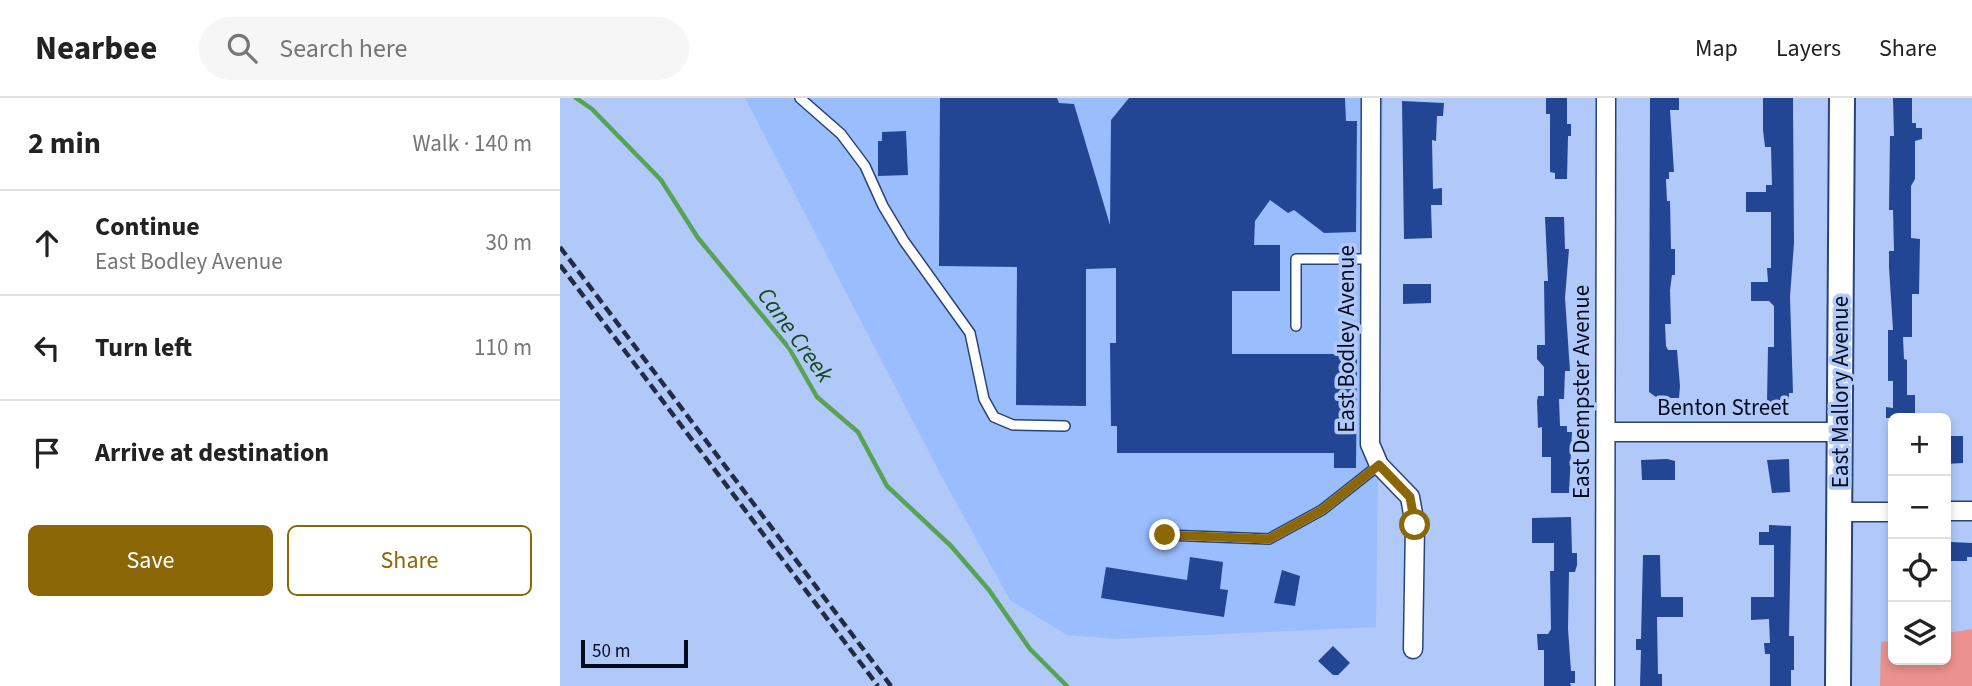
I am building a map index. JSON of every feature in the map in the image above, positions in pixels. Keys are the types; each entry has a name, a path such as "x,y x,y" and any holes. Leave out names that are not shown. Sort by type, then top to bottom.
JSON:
{"main road":[{"name":"East Mallory Avenue","path":"1839,686 1842,98"}],"street":[{"name":"East Bodley Avenue","path":"1371,98 1370,444 1379,465 1410,497 1415,525 1413,649"},
{"name":"East Dempster Avenue","path":"1605,686 1606,98"},
{"name":"Benton Street","path":"1606,432 1840,432"},
{"path":"1839,512 1888,512"},
{"path":"1951,512 1972,512"}],"lane":[{"path":"800,98 841,134 865,166 883,206 904,241 970,333 984,400 994,417 1013,425 1065,426"},
{"path":"1296,327 1296,259 1370,259"},
{"path":"1165,535 1269,539 1322,510 1379,465"}],"shaded area":[{"path":"745,98 1383,98 1376,627 1116,639 1067,635 1010,600 942,477"},
{"path":"1972,629 1972,686 1880,686 1881,642 1888,641 1888,665 1951,665 1951,632"}],"building":[{"path":"940,98 1057,98 1059,103 1074,104 1110,225 1111,120 1129,98 1345,98 1346,121 1357,121 1356,232 1324,233 1294,210 1288,213 1270,200 1255,221 1254,245 1280,245 1280,291 1232,291 1232,354 1357,354 1356,468 1334,468 1334,453 1117,453 1117,426 1111,426 1110,343 1116,343 1116,268 1086,269 1086,406 1016,405 1017,267 939,266"},
{"path":"1546,98 1567,98 1567,124 1571,124 1571,136 1568,136 1567,179 1555,179 1555,173 1550,172 1550,114 1546,114"},
{"path":"1650,98 1679,98 1679,110 1670,110 1674,172 1669,172 1669,179 1666,179 1667,201 1670,201 1671,249 1675,249 1675,275 1672,275 1670,290 1671,324 1665,324 1666,346 1668,350 1677,350 1680,386 1679,398 1670,398 1670,404 1656,404 1656,397 1649,392"},
{"path":"1763,98 1793,98 1794,243 1790,297 1793,393 1789,393 1789,402 1767,402 1768,347 1774,347 1774,306 1769,301 1751,301 1751,282 1768,282 1767,268 1771,268 1771,212 1746,212 1746,192 1766,192 1766,185 1772,185 1771,147 1765,147 1763,130"},
{"path":"1893,98 1912,98 1912,123 1916,123 1916,128 1922,128 1922,139 1915,141 1915,179 1911,186 1911,238 1920,239 1919,294 1912,294 1912,337 1903,337 1904,359 1907,360 1907,395 1915,395 1915,413 1888,413 1886,418 1886,407 1893,408 1893,381 1888,381 1888,330 1893,330 1889,251 1894,251 1893,210 1889,210 1890,136 1894,136"},
{"path":"1402,101 1444,103 1443,116 1437,116 1436,141 1432,140 1433,189 1442,188 1442,205 1431,205 1432,238 1404,239"},
{"path":"906,131 908,175 878,176 878,141 882,141 882,132"},
{"path":"1545,217 1564,217 1565,249 1569,249 1565,298 1570,371 1565,371 1564,399 1559,399 1560,426 1567,426 1567,432 1572,432 1569,493 1551,493 1551,457 1542,457 1542,427 1538,428 1537,401 1538,396 1544,396 1544,367 1537,359 1537,345 1545,345 1544,281 1548,281"},
{"path":"1403,284 1431,284 1431,303 1403,304"},
{"path":"1951,436 1963,436 1963,463 1951,464"},
{"path":"1789,459 1790,492 1772,493 1767,460"},
{"path":"1641,460 1675,461 1675,480 1642,480"},
{"path":"1571,517 1572,553 1577,553 1577,565 1575,572 1569,572 1568,629 1571,671 1575,671 1575,683 1570,683 1571,686 1544,686 1544,650 1538,650 1537,634 1548,634 1551,629 1550,571 1554,571 1554,543 1532,543 1532,518"},
{"path":"1769,525 1791,526 1789,636 1794,636 1794,670 1791,670 1791,686 1770,686 1770,654 1765,654 1764,643 1770,643 1769,619 1751,620 1751,597 1774,597 1774,545 1759,545 1759,532 1769,532"},
{"path":"1951,542 1972,543 1972,557 1967,557 1967,561 1951,561"},
{"path":"1643,555 1660,555 1661,597 1683,597 1683,617 1657,617 1658,674 1662,674 1662,686 1640,686 1641,650 1636,650 1636,639 1641,639"},
{"path":"1190,557 1223,562 1220,589 1228,590 1224,617 1101,598 1106,567 1187,580"},
{"path":"1282,570 1300,576 1295,606 1274,603"},
{"path":"1333,646 1350,663 1338,675 1333,675 1318,661"}],"waterway":[{"name":"Cane Creek","path":"576,98 592,109 661,180 698,238 789,348 817,397 858,432 887,486 951,546 989,590 1030,649 1067,686"}],"railway":[{"path":"560,247 891,686"},
{"path":"560,265 878,686"}],"route":[{"path":"1165,535 1269,539 1322,510 1379,465 1410,497 1415,525"}]}
